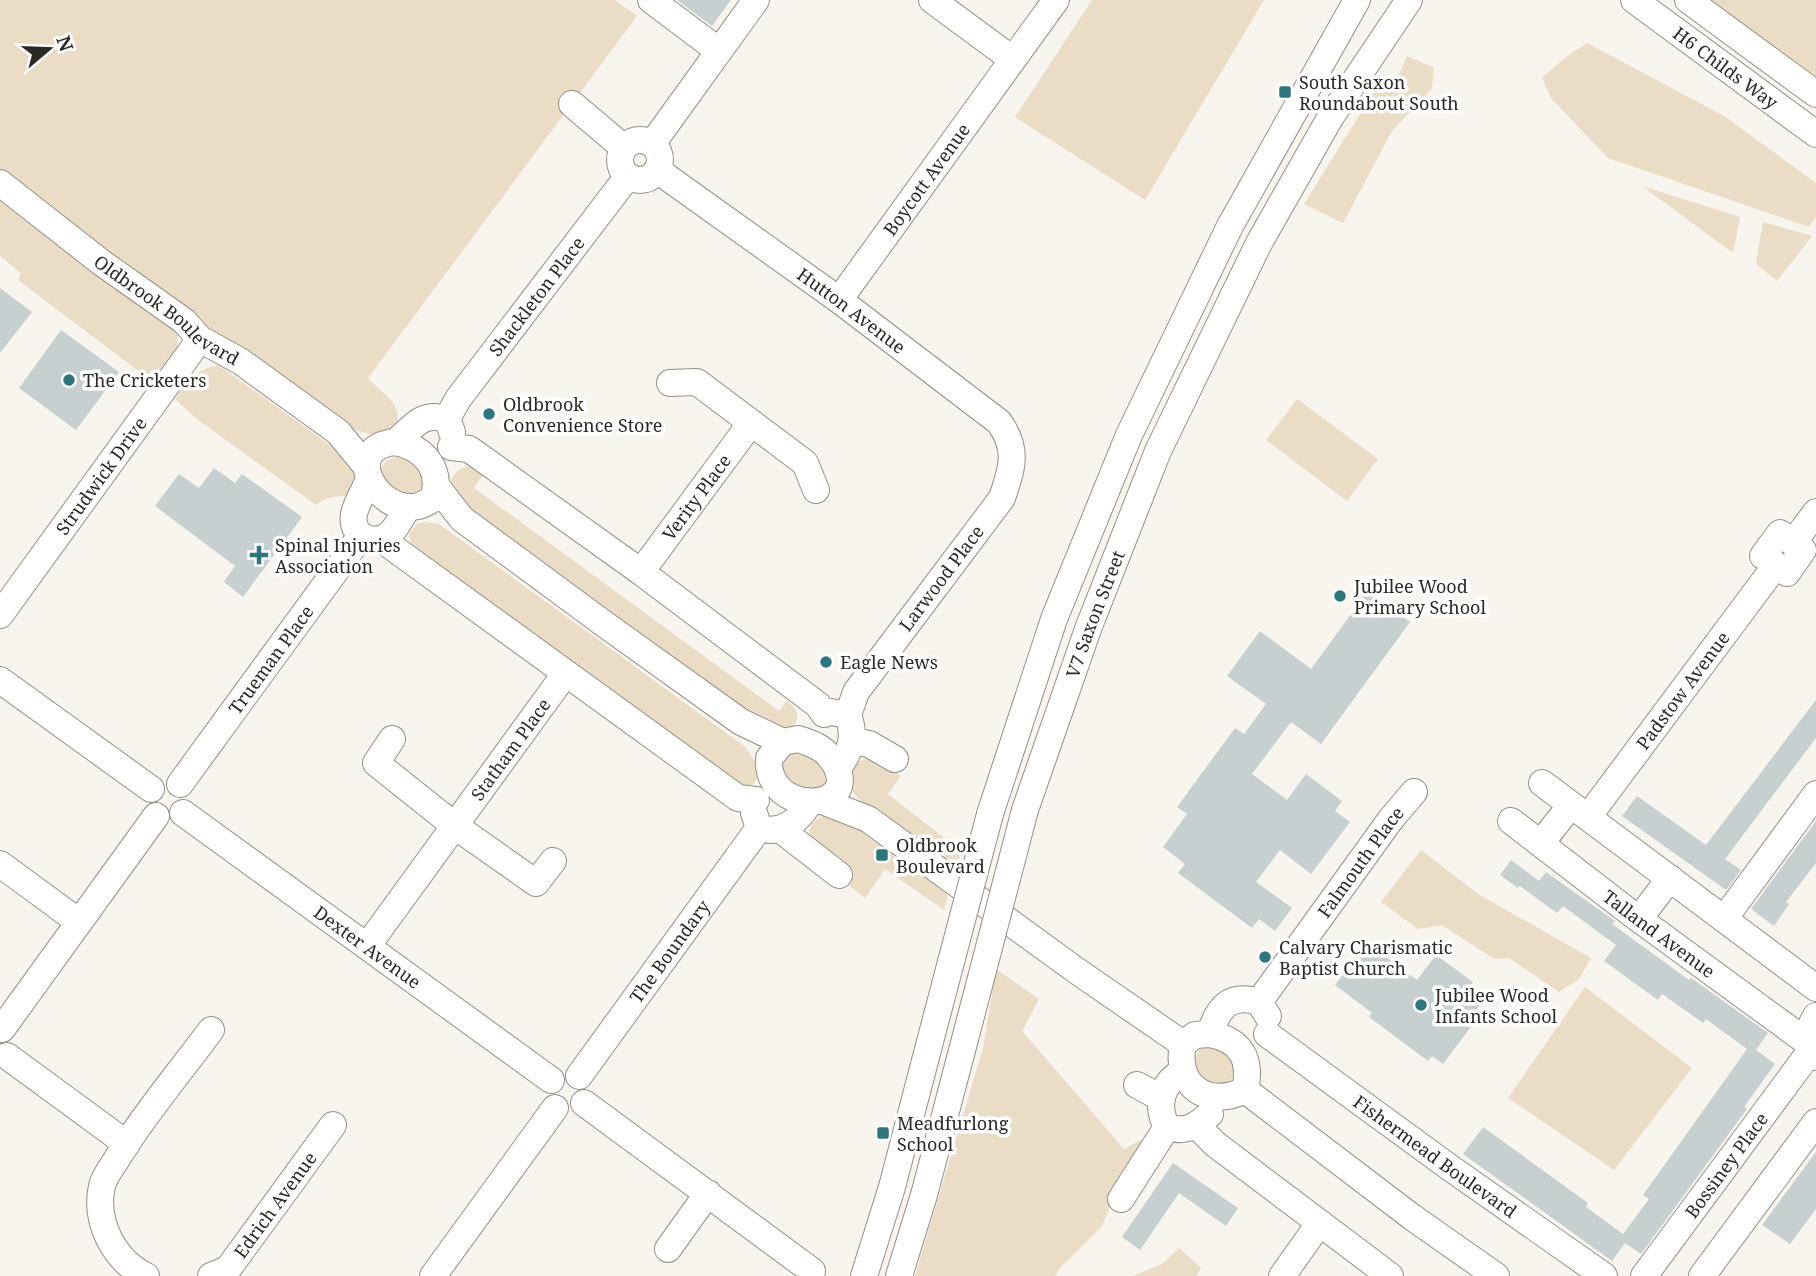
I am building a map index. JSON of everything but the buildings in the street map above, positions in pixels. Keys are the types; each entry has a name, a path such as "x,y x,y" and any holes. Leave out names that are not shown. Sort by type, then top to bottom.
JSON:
{"street":[{"path":"651,0 719,51"},
{"path":"652,144 757,0"},
{"path":"932,0 1012,59"},
{"name":"Boycott Avenue","path":"839,300 1056,0"},
{"name":"V7 Saxon Street","path":"864,1276 892,1187 990,814 1054,619 1129,435 1230,226 1357,0"},
{"name":"V7 Saxon Street","path":"899,1276 924,1195 1025,810 1088,629 1158,451 1259,243 1331,118 1409,0"},
{"name":"H6 Childs Way","path":"1634,0 1816,134"},
{"name":"H6 Childs Way","path":"1688,0 1816,94"},
{"path":"572,104 624,148"},
{"path":"638,140 652,144 659,156 657,170 643,179 628,176 620,163 624,148 630,142 638,140"},
{"name":"Hutton Avenue","path":"657,170 839,300 999,422 1009,436 1012,451 1010,475"},
{"name":"Shackleton Place","path":"447,419 458,399 628,176"},
{"name":"Oldbrook Boulevard","path":"0,183 184,321 200,339 240,361 338,432 368,473 378,493 391,503 425,493"},
{"name":"Strudwick Drive","path":"0,615 200,339"},
{"path":"670,383 696,382 805,463 816,490"},
{"path":"839,875 770,829 754,812 756,800 738,798 355,528 354,515 368,473 370,452 389,443 421,420 434,415 447,419 453,437 451,447 468,449 642,572 869,744 895,758"},
{"name":"Verity Place","path":"642,572 751,424"},
{"name":"Oldbrook Boulevard","path":"338,432 408,445 420,452 425,493 741,722 780,754"},
{"name":"Trueman Place","path":"180,784 371,538 391,533 425,493 451,447"},
{"name":"Larwood Place","path":"827,789 846,757 842,724 856,692 1002,498 1010,475"},
{"name":"Padstow Avenue","path":"1541,843 1579,811 1795,561 1816,512"},
{"name":"Statham Place","path":"368,945 565,674"},
{"path":"0,680 151,789"},
{"name":"Larwood Place","path":"756,800 780,754 806,727 842,724"},
{"path":"392,738 376,763 455,826 536,884 553,861"},
{"name":"Oldbrook Boulevard","path":"780,754 815,744 826,752 827,789"},
{"name":"Oldbrook Boulevard","path":"780,754 779,790 795,798 827,789"},
{"path":"161,781 180,784 188,801 183,813 172,819 156,816 148,801 151,789 161,781"},
{"path":"1542,783 1816,988"},
{"name":"Oldbrook Boulevard","path":"827,789 1182,1044"},
{"name":"The Boundary","path":"579,1076 770,829 803,814 827,789"},
{"name":"Falmouth Place","path":"1259,1002 1391,819 1414,792"},
{"path":"1724,919 1816,794"},
{"name":"Dexter Avenue","path":"183,813 551,1080"},
{"path":"127,1144 4,1059 10,1041 1,1029 156,816"},
{"name":"Talland Avenue","path":"1511,821 1811,1053"},
{"path":"0,864 79,922"},
{"path":"1639,919 1670,878"},
{"path":"1210,1034 1217,997 1244,997 1259,1002 1269,1017 1267,1034 1247,1061"},
{"name":"Bossiney Place","path":"1644,1276 1811,1053 1809,1029 1816,1016"},
{"path":"146,1276 129,1268 110,1243 100,1214 102,1184 127,1144 211,1030"},
{"path":"1210,1034 1224,1037 1237,1046 1247,1061 1249,1074 1245,1090 1232,1097 1218,1098 1204,1095 1197,1090 1182,1071 1179,1060 1182,1044 1195,1035 1210,1034"},
{"name":"Fishermead Boulevard","path":"1267,1034 1604,1276"},
{"path":"1182,1071 1171,1078 1161,1098 1160,1115 1167,1126 1181,1131 1197,1126 1216,1109 1218,1098"},
{"path":"561,1073 579,1076 587,1091 584,1103 574,1111 555,1108 547,1095 551,1080 561,1073"},
{"path":"1137,1085 1161,1098"},
{"path":"1245,1090 1412,1217 1496,1276"},
{"path":"584,1103 812,1271"},
{"path":"433,1276 555,1108"},
{"path":"1702,1276 1816,1122"},
{"name":"Edrich Avenue","path":"211,1276 228,1269 333,1125"},
{"path":"1121,1199 1167,1126"},
{"path":"1197,1126 1215,1144 1390,1276"},
{"path":"668,1249 708,1193"},
{"path":"1282,1276 1320,1224"}],"shaded area":[{"path":"0,0 615,0 637,16 368,378 392,402 398,414 395,432 383,438 342,426 0,174"},
{"path":"1092,0 1264,0 1145,200 1015,117"},
{"path":"1706,0 1816,0 1816,79"},
{"path":"1587,43 1724,116 1816,183 1816,217 1809,227 1608,158 1551,98 1542,78"},
{"path":"1407,56 1434,68 1432,88 1392,131 1343,223 1304,204 1373,93 1400,73"},
{"path":"1642,186 1740,217 1733,253"},
{"path":"0,199 162,317 178,334 177,349 153,382 18,280 21,273 0,256"},
{"path":"1763,222 1812,236 1777,281 1756,264"},
{"path":"218,365 340,452 355,477 348,495 327,498 316,505 197,419 175,399 192,377"},
{"path":"1297,399 1378,459 1347,501 1266,440"},
{"path":"395,457 412,458 435,485 401,503 378,473 386,461"},
{"path":"470,466 483,475 474,488 779,711 787,701 796,712 794,725 779,735 467,511 450,483 457,472"},
{"path":"418,523 439,524 744,746 757,769 756,780 746,789 414,555 409,534"},
{"path":"792,749 821,762 829,783 818,795 783,782 780,755"},
{"path":"867,758 876,759 901,776 888,794 961,851 956,872 861,801 852,791 849,773 857,762"},
{"path":"826,815 848,820 948,892 944,910 885,869 865,898 847,884 853,876 813,846 811,841 813,823"},
{"path":"1421,850 1478,894 1591,958 1579,979 1559,992 1509,958 1494,959 1442,925 1418,929 1381,902"},
{"path":"996,969 1039,999 1022,1031 1124,1149 1141,1140 1143,1153 1116,1191 1102,1226 1055,1276 915,1276 983,1048"},
{"path":"1585,987 1692,1068 1614,1170 1508,1098"},
{"path":"1227,1046 1236,1074 1225,1086 1202,1084 1193,1061 1201,1048"},
{"path":"1179,1248 1201,1268 1196,1276 1133,1276 1162,1264"}],"place":[{"name":"South Saxon Roundabout South","path":"1285,92"},
{"name":"The Cricketers","path":"69,380"},
{"name":"Oldbrook Convenience Store","path":"489,414"},
{"name":"Spinal Injuries Association","path":"259,555"},
{"name":"Jubilee Wood Primary School","path":"1340,596"},
{"name":"Eagle News","path":"826,662"},
{"name":"Oldbrook Boulevard","path":"882,855"},
{"name":"Calvary Charismatic Baptist Church","path":"1265,957"},
{"name":"Jubilee Wood Infants School","path":"1421,1005"},
{"name":"Meadfurlong School","path":"883,1133"}]}
